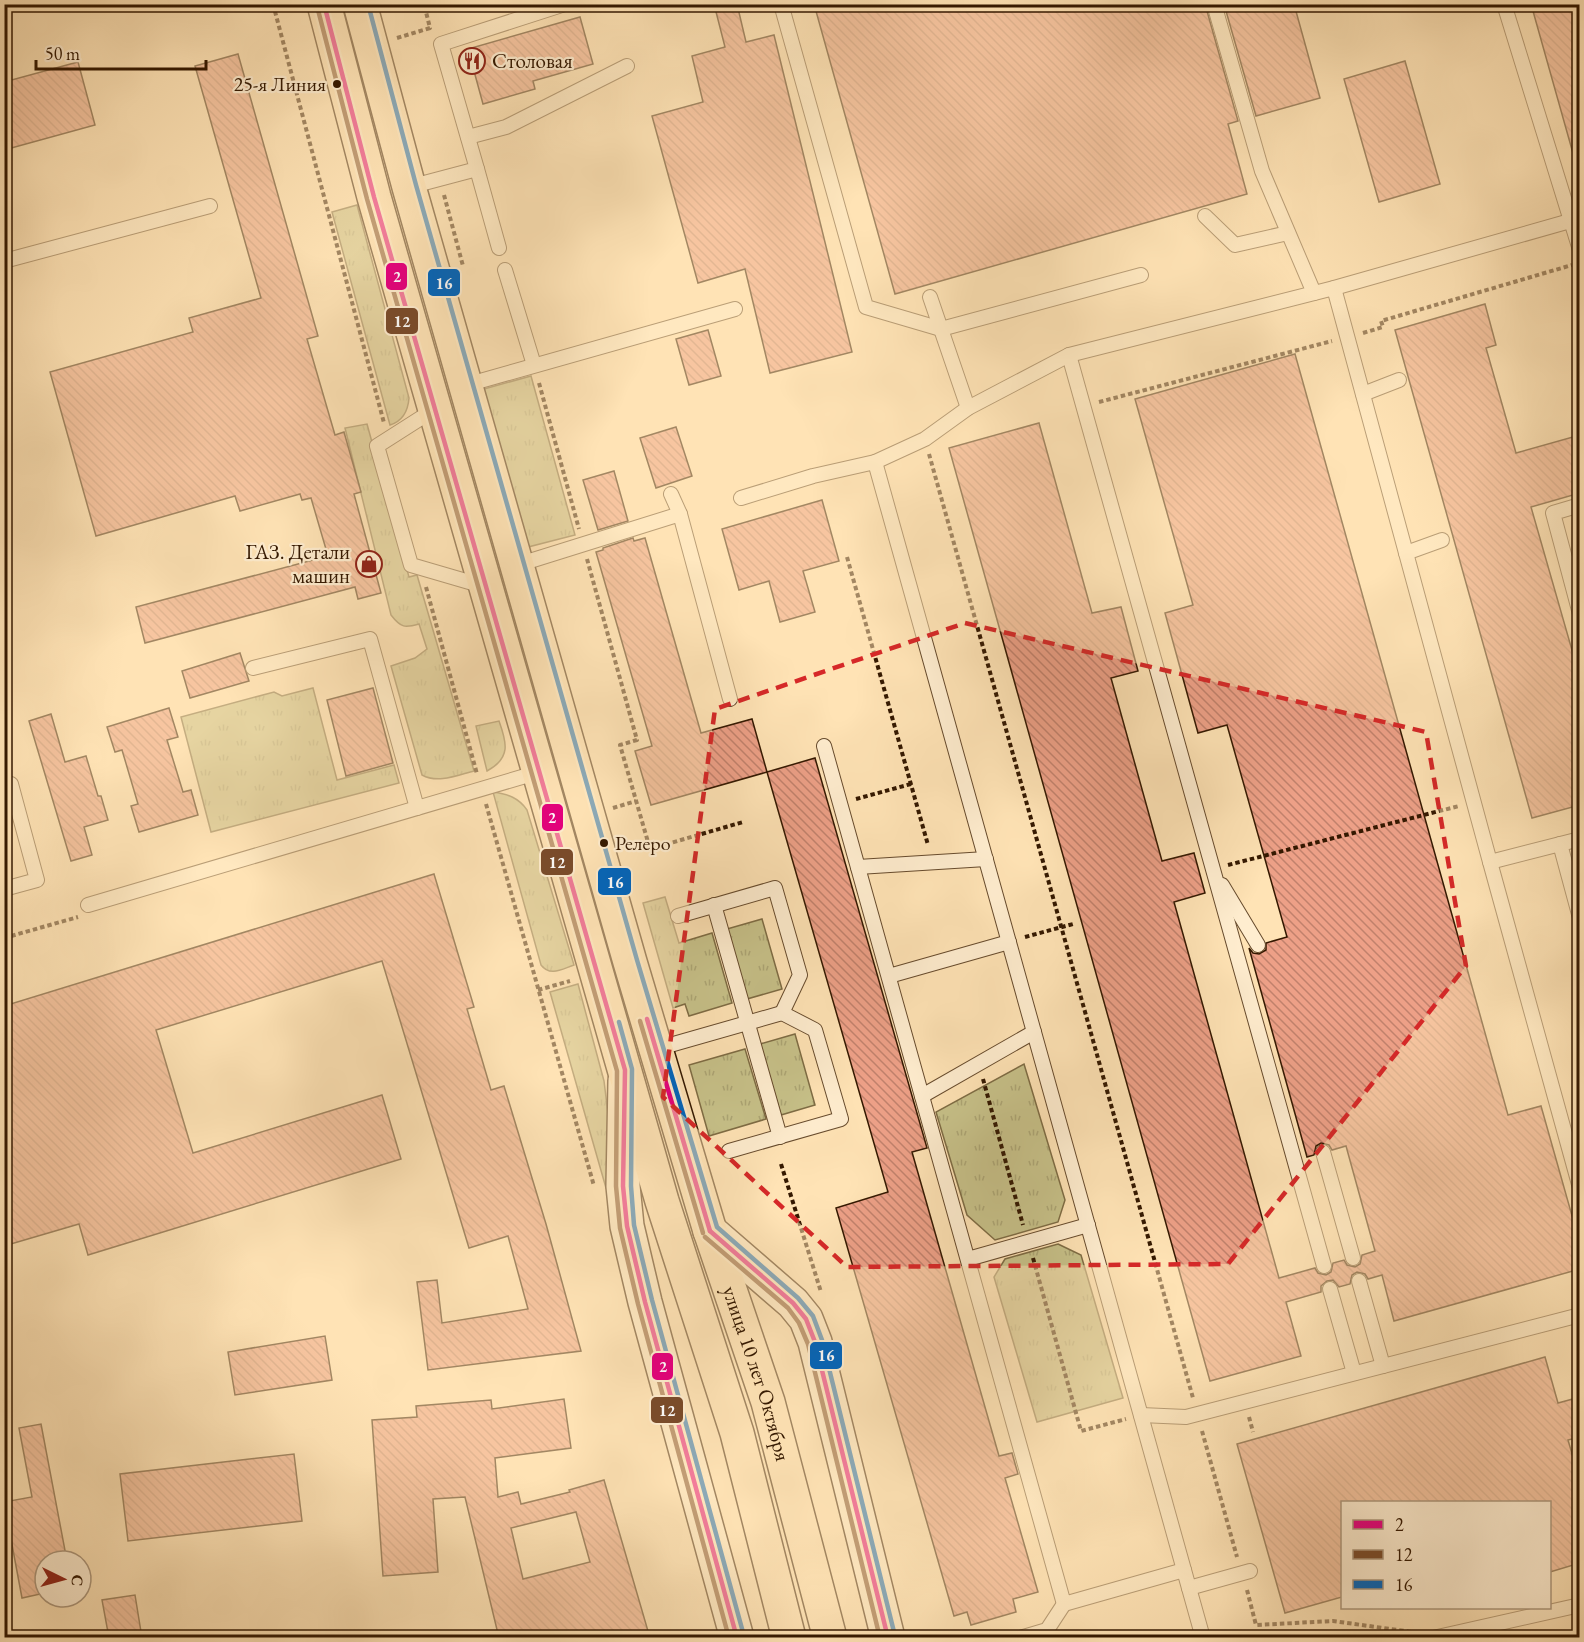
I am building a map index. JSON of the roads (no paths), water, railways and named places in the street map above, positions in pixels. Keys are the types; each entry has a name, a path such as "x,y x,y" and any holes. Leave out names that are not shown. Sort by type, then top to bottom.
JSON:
{"main road":[{"name":"улица 10 лет Октября","path":"324,4 374,197 662,1201 737,1433 789,1638"},
{"name":"улица 10 лет Октября","path":"360,4 409,188 656,1049 710,1232 768,1402 830,1638"},
{"path":"625,1070 623,1186 627,1226 645,1302 737,1638"},
{"path":"627,1226 633,1207 645,1200 662,1201"},
{"path":"710,1232 793,1303 806,1319 815,1342 888,1638"}],"lane":[{"path":"499,248 441,44 565,4"},
{"path":"781,4 866,307 941,329 1141,275"},
{"path":"1214,4 1262,171 1314,293"},
{"path":"1504,4 1580,250"},
{"path":"468,137 506,127 627,66"},
{"path":"409,188 477,169"},
{"path":"4,261 210,206"},
{"path":"1205,216 1235,245 1288,233"},
{"path":"741,498 813,476 875,462 925,439 968,408 1069,355 1334,288 1570,221"},
{"path":"505,270 534,365"},
{"path":"1334,288 1580,1188"},
{"path":"930,297 968,408"},
{"path":"466,385 735,309"},
{"path":"1069,355 1324,1266"},
{"path":"1363,394 1399,380"},
{"path":"435,409 377,446 411,565 486,587"},
{"path":"875,462 1203,1638"},
{"path":"671,494 680,514 730,699"},
{"path":"1580,505 1553,513 1580,614"},
{"path":"517,565 680,514"},
{"path":"1406,554 1442,540"},
{"path":"254,668 370,639 417,808"},
{"path":"824,746 1064,1604"},
{"path":"88,905 539,772"},
{"path":"4,786 11,784 36,880 4,889"},
{"path":"1490,862 1580,839"},
{"path":"1560,844 1580,918"},
{"path":"858,867 986,859"},
{"path":"1213,869 1258,945"},
{"path":"678,916 775,888 800,975 782,1013"},
{"path":"714,905 780,1137"},
{"path":"888,976 1009,942"},
{"path":"656,1049 782,1013 815,1030 841,1119 729,1151"},
{"path":"922,1096 1034,1032"},
{"path":"1323,1152 1353,1257"},
{"path":"968,1259 1088,1226"},
{"path":"1359,1281 1383,1366"},
{"path":"1330,1289 1354,1373"},
{"path":"1141,1415 1186,1417 1580,1315"},
{"path":"1020,1638 1047,1630 1064,1604 1185,1570"},
{"path":"1189,1588 1246,1572"},
{"path":"1436,1637 1580,1605"}],"place":[{"name":"Столовая","path":"472,61"},
{"name":"25-я Линия","path":"337,84"},
{"name":"ГАЗ. Детали машин","path":"369,564"},
{"name":"Релеро","path":"604,843"}]}
